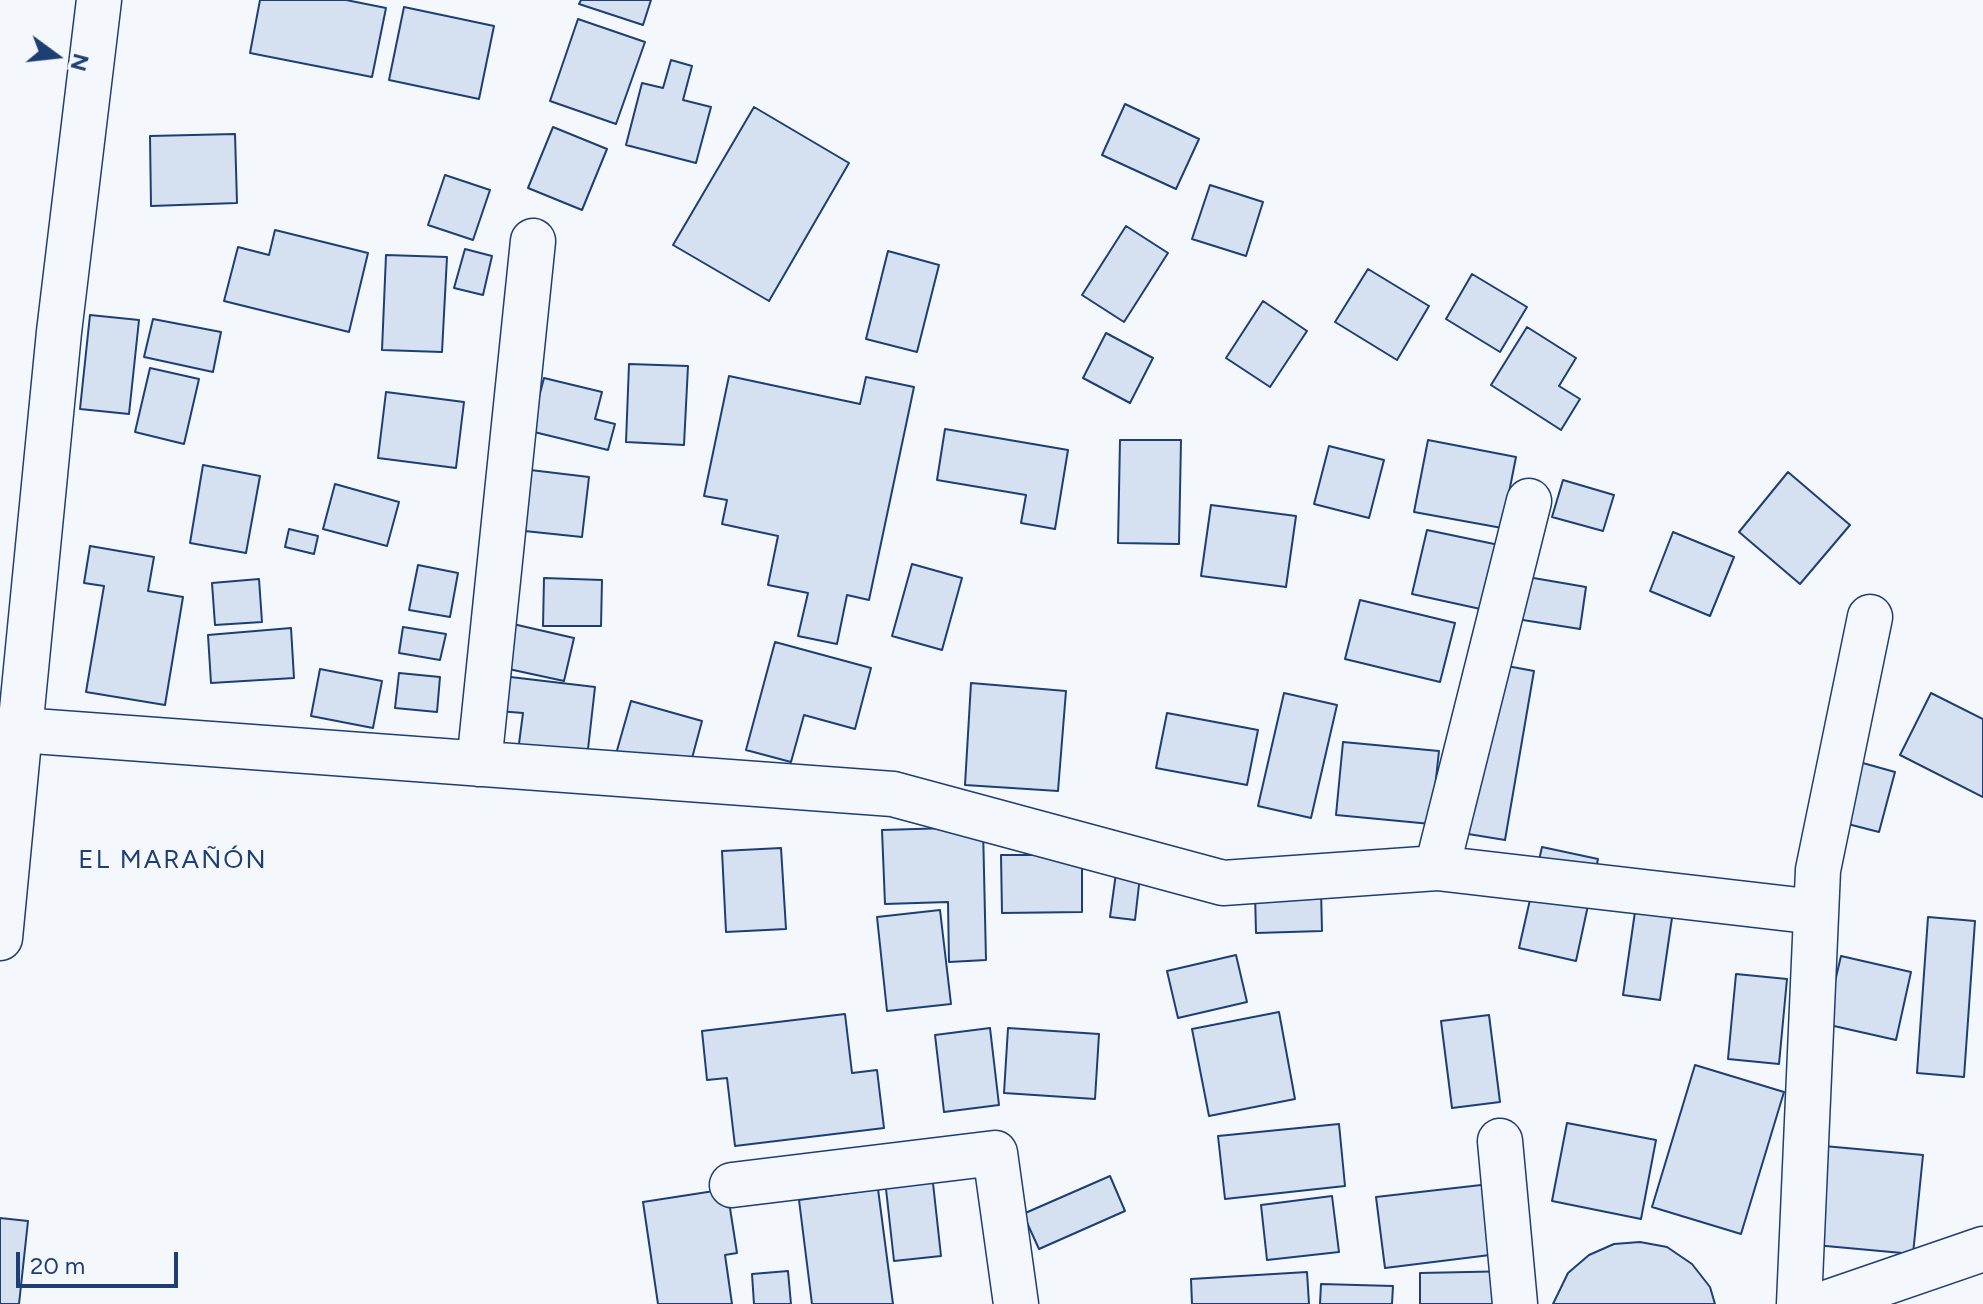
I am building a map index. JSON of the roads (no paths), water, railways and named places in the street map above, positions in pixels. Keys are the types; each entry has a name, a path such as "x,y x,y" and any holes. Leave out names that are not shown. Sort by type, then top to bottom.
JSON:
{"street":[{"path":"0,938 59,332 99,0"},
{"path":"479,764 533,241"},
{"path":"1437,868 1529,501"},
{"path":"1799,1304 1818,870 1870,617"},
{"path":"20,730 893,794 1223,883 1437,868 1816,912"},
{"path":"1500,1141 1515,1304"},
{"path":"732,1185 995,1153 1016,1304"},
{"path":"1823,1304 1983,1249"}],"district":[{"name":"EL MARAÑÓN","path":"173,860"}]}
